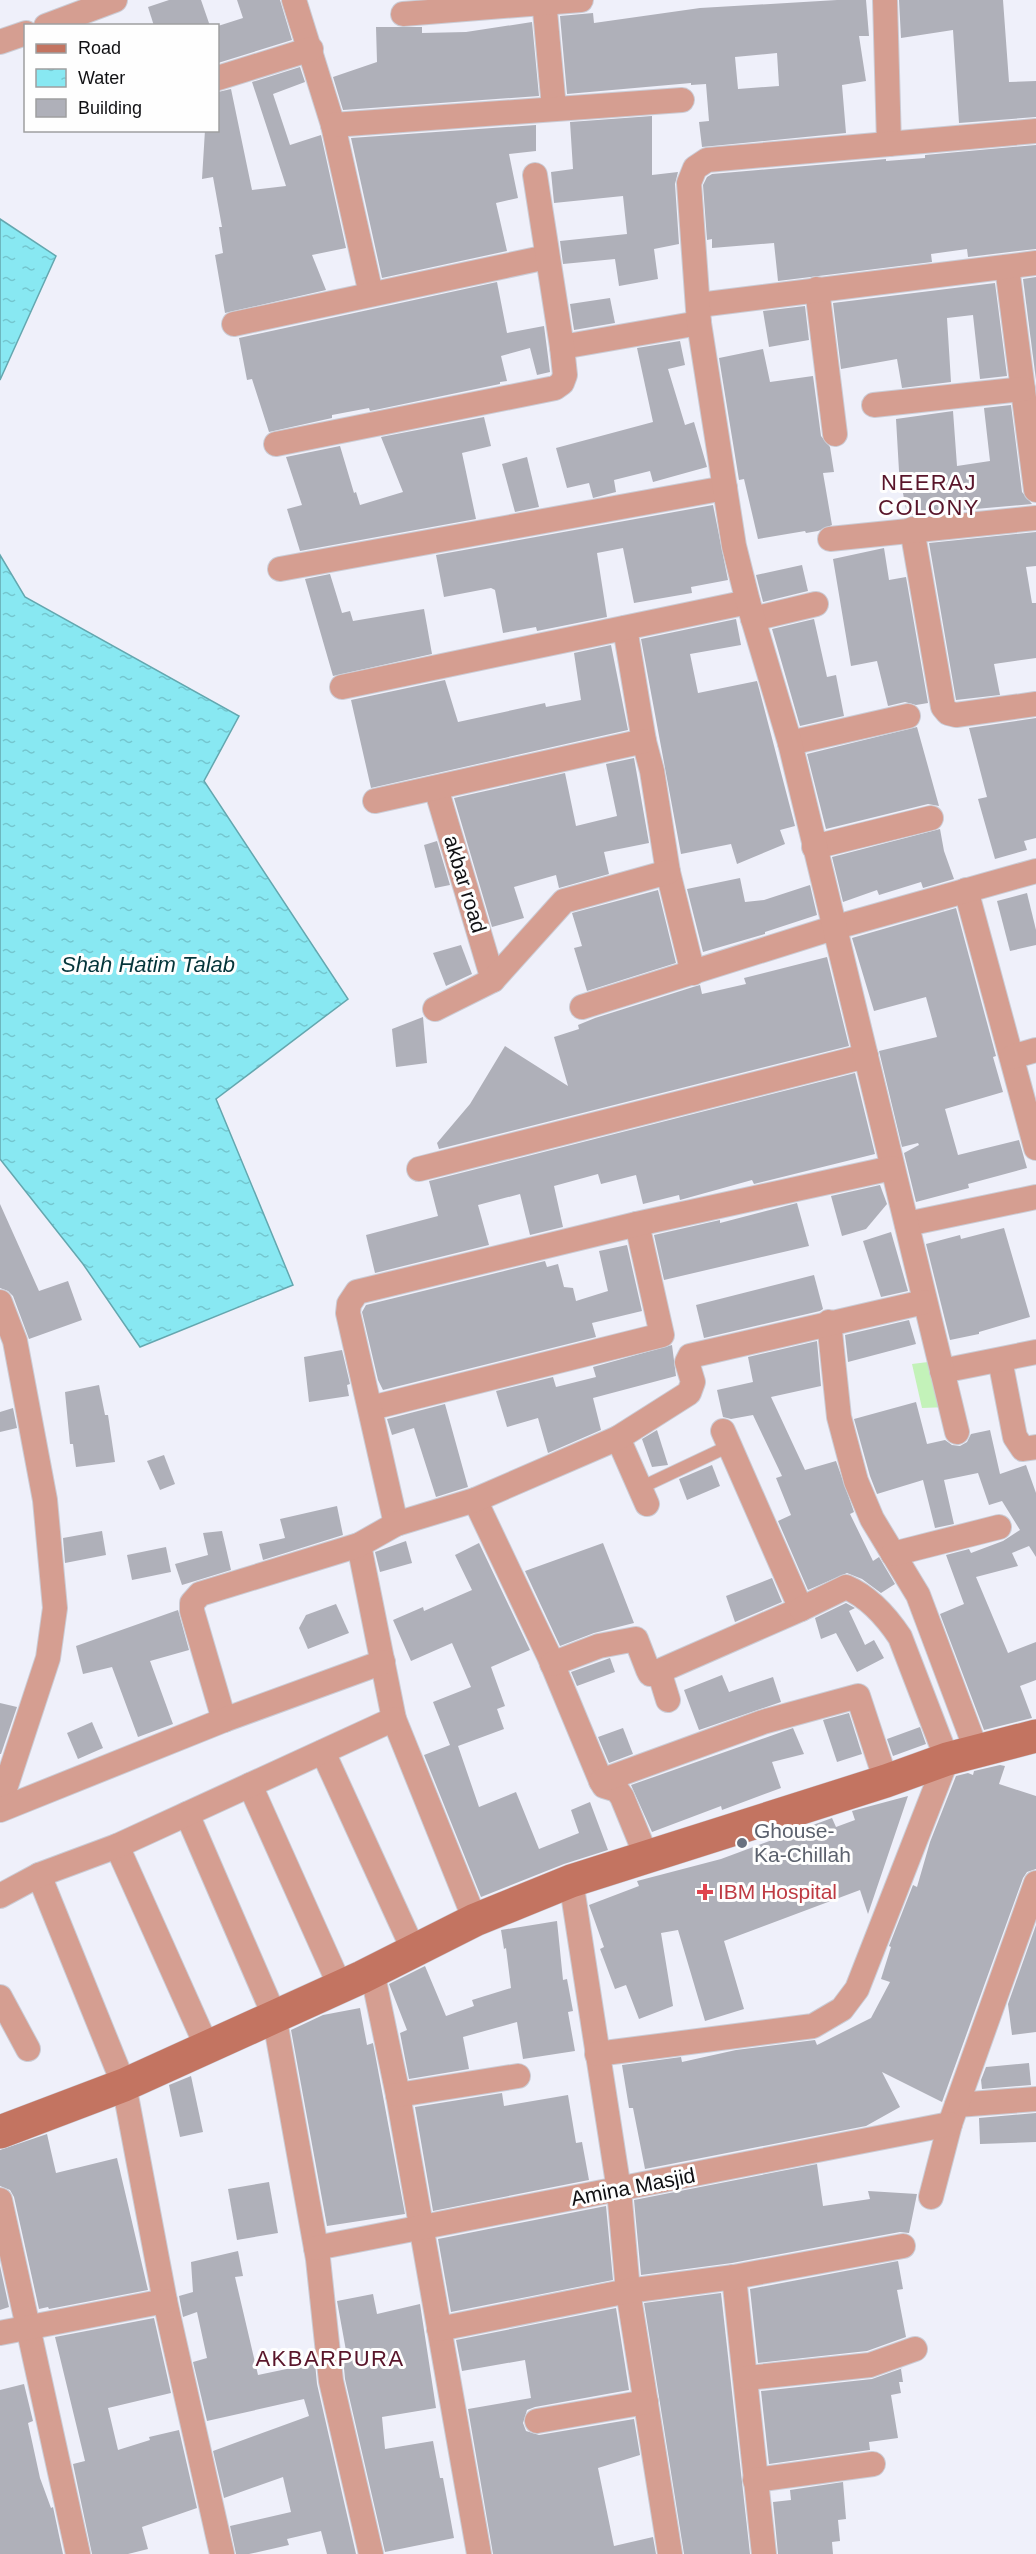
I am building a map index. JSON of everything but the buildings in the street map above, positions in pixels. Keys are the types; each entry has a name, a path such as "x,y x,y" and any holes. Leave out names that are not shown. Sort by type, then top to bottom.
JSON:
{"street":[{"path":"50,24 88,5 115,0"},
{"path":"294,0 311,48 333,124 371,294"},
{"path":"403,14 581,0"},
{"path":"885,0 889,144"},
{"path":"544,2 554,108"},
{"path":"0,42 24,34"},
{"path":"219,78 311,48"},
{"path":"333,124 682,100"},
{"path":"957,1432 790,743 750,611 734,546 699,314 689,183 695,168 707,160 1036,131"},
{"path":"276,444 555,388 562,383 565,375 562,347 535,175"},
{"path":"234,324 547,257"},
{"path":"562,347 817,289 1036,263"},
{"path":"1007,267 1036,490"},
{"path":"817,289 834,434"},
{"path":"874,405 1023,388"},
{"path":"280,569 725,488"},
{"path":"830,539 1036,518"},
{"path":"912,529 943,707 948,713 956,715 1036,704"},
{"path":"342,687 625,628 816,604"},
{"path":"625,628 668,872 693,973"},
{"path":"790,743 908,716"},
{"path":"375,801 644,741"},
{"name":"akbar road","path":"436,788 493,980"},
{"path":"814,847 930,818"},
{"path":"582,1007 833,928 1036,871"},
{"path":"435,1009 493,980 564,901 668,872"},
{"path":"966,890 1036,1148"},
{"path":"1012,1057 1036,1050"},
{"path":"419,1169 866,1056"},
{"path":"396,1524 348,1313 349,1304 357,1292 637,1224 892,1168"},
{"path":"907,1224 1036,1197"},
{"path":"371,1408 662,1335 637,1224"},
{"path":"0,1302 15,1341 45,1500 55,1608 48,1658 0,1804"},
{"path":"224,1720 192,1611 195,1599 200,1594 359,1545 396,1524 475,1500 618,1438 689,1393 693,1382 687,1362 690,1356 829,1322 924,1302"},
{"path":"597,2054 813,2026 842,2009 857,1989 962,1755 918,1595 872,1519 856,1481 839,1417 829,1322"},
{"path":"942,1371 1036,1352"},
{"path":"1000,1360 1015,1437 1023,1449 1036,1447"},
{"path":"618,1438 644,1496"},
{"path":"726,1438 801,1609"},
{"path":"475,1500 552,1664 601,1781 604,1786 617,1790 622,1797 647,1858"},
{"path":"893,1554 999,1527"},
{"path":"359,1545 394,1719 475,1920"},
{"path":"552,1664 599,1646 636,1639 650,1674 801,1609 846,1587 866,1598 888,1618 962,1755"},
{"path":"0,1810 224,1720 383,1662"},
{"path":"659,1671 668,1700"},
{"path":"601,1781 763,1722 858,1696 886,1781"},
{"path":"0,1896 39,1875 117,1846 394,1719"},
{"path":"0,2132 124,2085 372,1971 475,1920 571,1881 962,1755 1036,1736"},
{"path":"323,1752 413,1949"},
{"path":"250,1785 340,1986"},
{"path":"187,1814 274,2015 316,2248 331,2381 371,2554"},
{"path":"117,1846 207,2047"},
{"path":"39,1875 124,2085 165,2301 222,2554"},
{"path":"571,1881 619,2190 628,2291 670,2554"},
{"path":"931,2197 954,2114 1036,1883"},
{"path":"372,1971 398,2095 479,2554"},
{"path":"0,1997 28,2049"},
{"path":"398,2095 518,2076"},
{"name":"Amina Masjid","path":"316,2248 619,2190 954,2114 1036,2099"},
{"path":"0,2200 78,2554"},
{"path":"439,2328 628,2291 734,2277 903,2246"},
{"path":"734,2277 747,2378 755,2480 764,2554"},
{"path":"0,2333 165,2301"},
{"path":"747,2378 870,2365 915,2349"},
{"path":"537,2421 646,2402"},
{"path":"755,2480 873,2464"}],"lane":[{"path":"644,1496 726,1438"}],"green space":[{"path":"936,1361 948,1407 922,1408 912,1364"}],"water":[{"path":"0,219 56,256 0,380"},
{"name":"Shah Hatim Talab","path":"0,555 25,597 239,716 204,781 348,999 216,1099 293,1285 140,1347 83,1264 0,1159"}],"place":[{"name":"Ghouse- Ka-Chillah","path":"742,1843"},
{"name":"IBM Hospital","path":"705,1892"}],"district":[{"name":"NEERAJ COLONY","path":"929,494"},
{"name":"AKBARPURA","path":"330,2358"}]}
